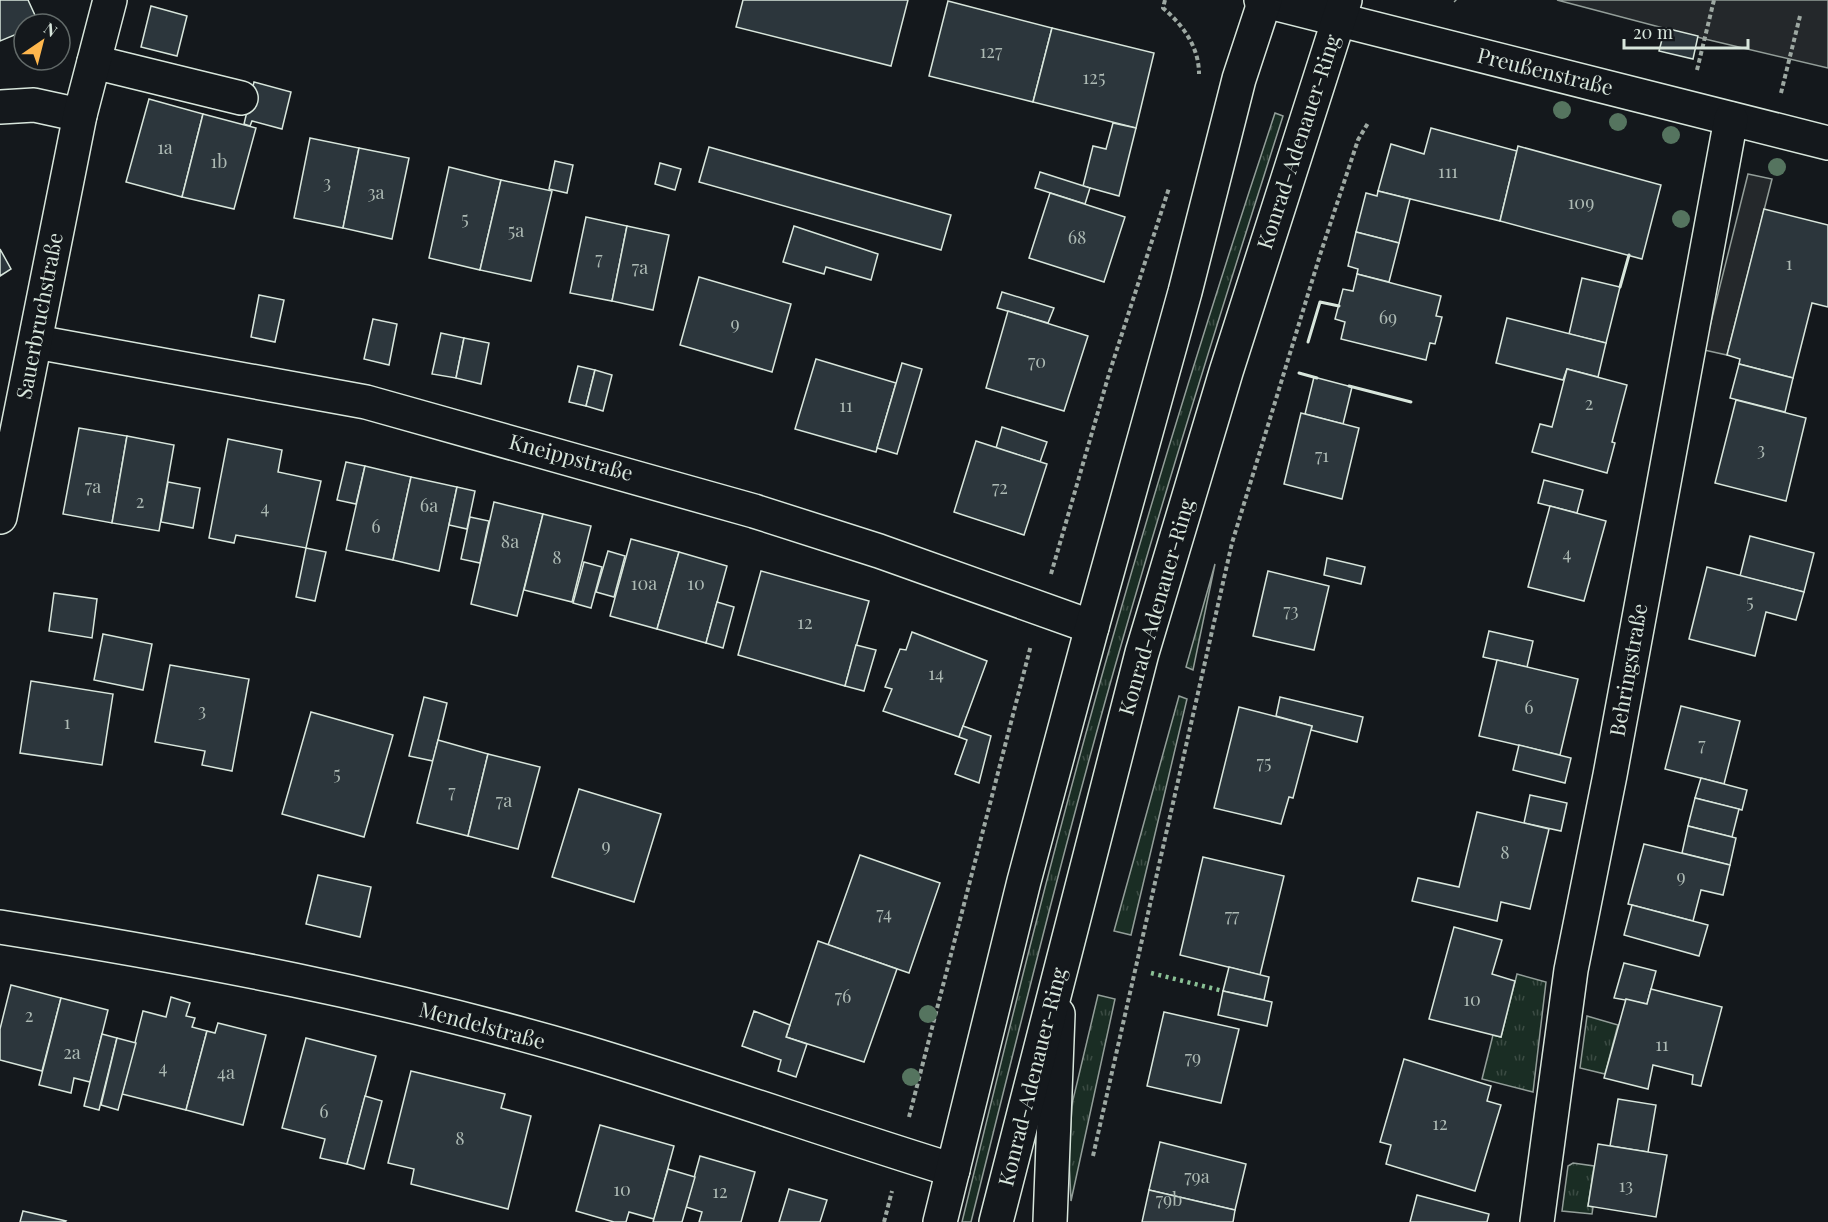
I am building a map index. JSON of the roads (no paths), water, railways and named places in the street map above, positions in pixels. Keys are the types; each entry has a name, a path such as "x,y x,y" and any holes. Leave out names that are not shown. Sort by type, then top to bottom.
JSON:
{"street":[{"name":"Sauerbruchstraße","path":"0,517 80,116 110,0"},
{"path":"940,1222 1024,881 1185,292 1239,80 1264,0"},
{"name":"Preußenstraße","path":"1264,0 1342,10 1731,119 1828,143"},
{"name":"Konrad-Adenauer-Ring","path":"996,1222 1061,963 1149,631 1229,360 1342,10"},
{"path":"94,62 241,98"},
{"path":"0,107 34,105 80,116"},
{"name":"Behringstraße","path":"1537,1222 1571,970 1610,775 1731,119"},
{"name":"Kneippstraße","path":"36,342 366,402 754,511 879,551 1092,627"},
{"name":"Mendelstraße","path":"0,927 141,950 394,1003 585,1052 953,1170"},
{"path":"1050,1222 1061,963"}]}
